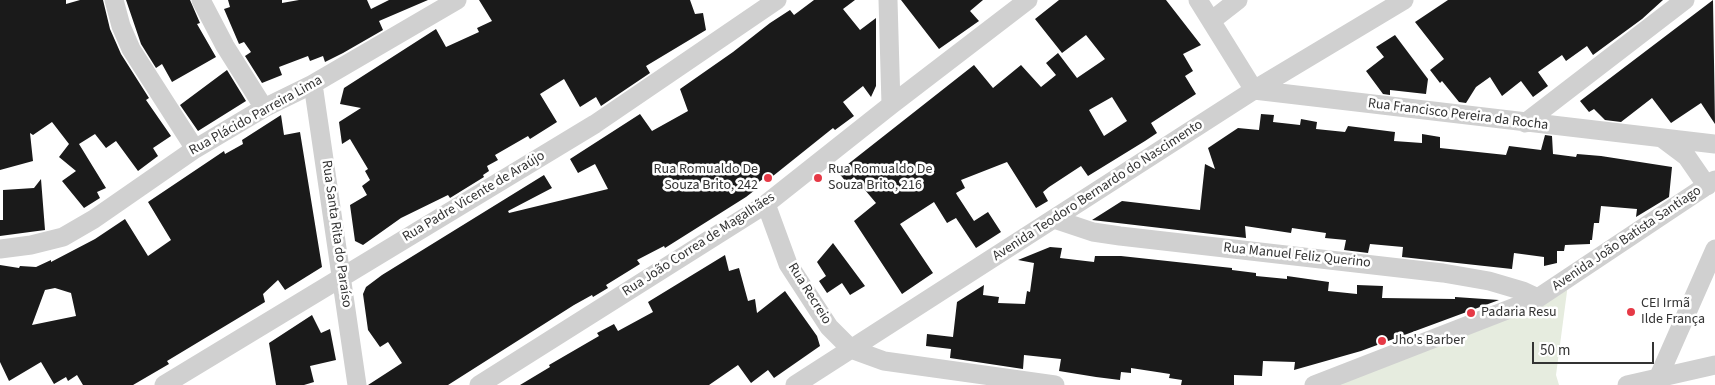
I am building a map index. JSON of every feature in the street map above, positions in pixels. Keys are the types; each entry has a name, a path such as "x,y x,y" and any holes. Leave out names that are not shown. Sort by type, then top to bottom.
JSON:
{"street":[{"path":"114,0 121,26 131,49 195,149"},
{"path":"201,0 225,46 264,108"},
{"name":"Rua Plácido Parreira Lima","path":"0,248 31,245 63,237 94,219 195,149 264,108 313,84 457,0"},
{"name":"Rua Padre Vicente de Araújo","path":"164,385 595,124 777,0"},
{"path":"888,0 890,105"},
{"name":"Rua João Correa de Magalhães","path":"479,385 766,204 890,105 1028,0"},
{"path":"1198,0 1254,90"},
{"path":"1211,21 1238,0"},
{"name":"Avenida Teodoro Bernardo do Nascimento","path":"795,385 813,378 851,349 1254,90 1404,0"},
{"path":"1524,123 1685,0"},
{"name":"Rua Santa Rita do Paraíso","path":"313,84 343,277 357,385"},
{"name":"Rua Francisco Pereira da Rocha","path":"1254,90 1663,139 1682,138 1715,144"},
{"path":"1663,139 1687,157 1711,183"},
{"name":"Avenida João Batista Santiago","path":"1314,385 1538,298 1711,183"},
{"name":"Rua Recreio","path":"766,204 788,264 829,327 851,349"},
{"name":"Rua Manuel Feliz Querino","path":"1054,219 1093,232 1120,236 1443,273 1490,281 1523,291 1538,298"},
{"path":"1656,381 1715,248"},
{"path":"851,349 884,361 1055,385"},
{"path":"1627,385 1656,381 1715,365"}],"shaded area":[{"path":"1568,284 1556,375 1559,385 1321,385"}],"building":[{"path":"0,0 66,0 66,4 80,0 103,0 110,29 121,54 149,98 146,100 171,136 153,148 158,156 138,171 116,141 106,148 95,134 79,144 106,188 97,192 100,198 84,208 62,181 76,171 59,157 69,144 52,122 33,135 30,133 33,161 0,170"},
{"path":"126,0 190,0 200,23 197,24 216,57 172,82 162,64 156,68 141,44"},
{"path":"228,0 282,0 282,3 299,0 367,0 371,9 389,0 428,0 379,21 383,30 325,62 323,56 310,61 308,56 279,67 282,75 262,83 245,56 251,52 244,42 239,44 224,9 230,7"},
{"path":"479,0 690,0 695,14 703,13 706,30 646,66 650,73 601,106 596,97 580,107 564,79 540,94 557,122 530,139 528,136 495,155 498,160 487,166 489,171 483,175 484,177 450,198 448,195 401,218 363,245 355,241 350,205 367,195 362,186 370,180 365,171 368,169 350,139 342,144 339,122 361,108 340,104 344,88 436,29 446,47 479,32 477,28 492,21"},
{"path":"814,0 855,0 843,9 860,30 876,18 876,86 871,97 863,86 843,102 854,116 835,130 833,128 773,176 770,173 753,187 755,190 746,197 665,248 664,246 637,260 640,264 606,285 608,288 574,305 448,385 368,385 402,363 388,342 380,347 368,330 363,294 366,287 382,275 544,175 552,188 508,211 509,213 608,189 595,164 578,173 570,159 640,114 652,131 688,111 680,89 733,52 770,23 790,10 794,15"},
{"path":"901,0 983,0 970,11 979,21 939,49"},
{"path":"1059,0 1166,0 1201,45 1183,54 1193,71 1185,76 1196,94 1151,123 1157,133 1145,141 1088,176 1081,166 1049,187 1043,192 1048,201 1036,208 1007,162 961,180 965,188 956,193 974,221 988,212 1001,232 976,248 956,218 947,223 934,202 900,224 933,273 902,294 854,221 876,203 854,177 847,183 838,172 974,65 993,88 1021,65 1041,87 1056,75 1046,63 1058,53 1077,78 1105,59 1086,35 1062,53 1035,19","holes":["1112,97 1127,121 1104,136 1089,110"]},
{"path":"1448,0 1663,0 1642,19 1593,55 1587,46 1566,61 1562,55 1538,72 1548,86 1533,97 1521,81 1502,96 1490,77 1476,87 1466,103 1459,102 1442,81 1440,83 1430,70 1444,59 1415,22"},
{"path":"1713,0 1715,124 1701,103 1671,123 1652,98 1621,122 1605,120 1594,109 1589,112 1580,101"},
{"path":"1395,35 1428,79 1426,94 1390,90 1390,95 1383,94 1366,71 1384,57 1376,47"},
{"path":"227,70 246,101 198,131 180,105"},
{"path":"1261,114 1274,115 1273,122 1300,125 1301,119 1317,122 1316,129 1345,132 1348,126 1395,132 1394,141 1422,143 1422,134 1440,137 1440,148 1506,155 1509,146 1541,150 1545,135 1552,136 1553,154 1576,157 1577,154 1601,156 1672,167 1669,197 1636,217 1637,209 1601,206 1599,223 1594,223 1590,244 1565,245 1564,251 1557,251 1557,263 1544,266 1544,257 1514,253 1512,269 1402,257 1403,247 1370,244 1368,253 1344,250 1346,240 1325,238 1326,233 1292,228 1291,233 1245,226 1246,238 1092,220 1122,201 1200,210 1205,164 1215,169 1208,148 1238,128 1259,130"},
{"path":"281,115 284,135 300,132 322,267 285,290 278,280 263,294 265,302 167,361 169,364 133,385 83,385 77,375 68,381 66,377 54,384 41,362 9,381 0,362 0,265 19,268 20,266 36,267 51,260 51,262 95,239 125,219 148,256 171,240 148,202 224,151 225,154 243,144 242,140","holes":["55,288 71,293 76,316 32,325 45,290"]},
{"path":"41,179 45,230 0,236 0,220 3,220 3,190 34,188"},
{"path":"833,243 865,286 850,295 842,283 827,293 819,281 826,276 817,262"},
{"path":"1050,247 1062,248 1060,258 1094,262 1095,256 1121,256 1232,268 1232,270 1256,273 1256,276 1287,279 1287,276 1329,282 1328,291 1357,294 1357,285 1383,286 1382,298 1455,299 1455,297 1499,300 1361,351 1294,370 1295,362 1263,361 1262,376 1234,375 1234,385 1181,385 1182,380 1169,378 1170,374 1131,368 1131,373 1121,372 1120,380 1096,377 1059,371 1061,359 1024,355 1023,369 950,358 951,349 926,346 927,334 953,337 957,302 984,285 983,295 999,297 998,303 1025,304 1027,291 1030,292 1034,263 1018,260"},
{"path":"725,255 729,271 739,268 748,301 755,299 757,313 785,291 817,336 820,346 774,378 768,370 751,383 738,365 709,385 520,385 550,367 549,365 599,336 597,333 614,324 618,331 653,312 648,302"},
{"path":"312,315 321,333 330,329 336,360 310,366 314,382 304,385 276,385 269,343"}],"place":[{"name":"Rua Romualdo De Souza Brito, 242","path":"768,178"},
{"name":"Rua Romualdo De Souza Brito, 216","path":"818,178"},
{"name":"CEI Irmã Ilde França","path":"1631,312"},
{"name":"Padaria Resu","path":"1471,313"},
{"name":"Jho's Barber","path":"1382,341"}]}
